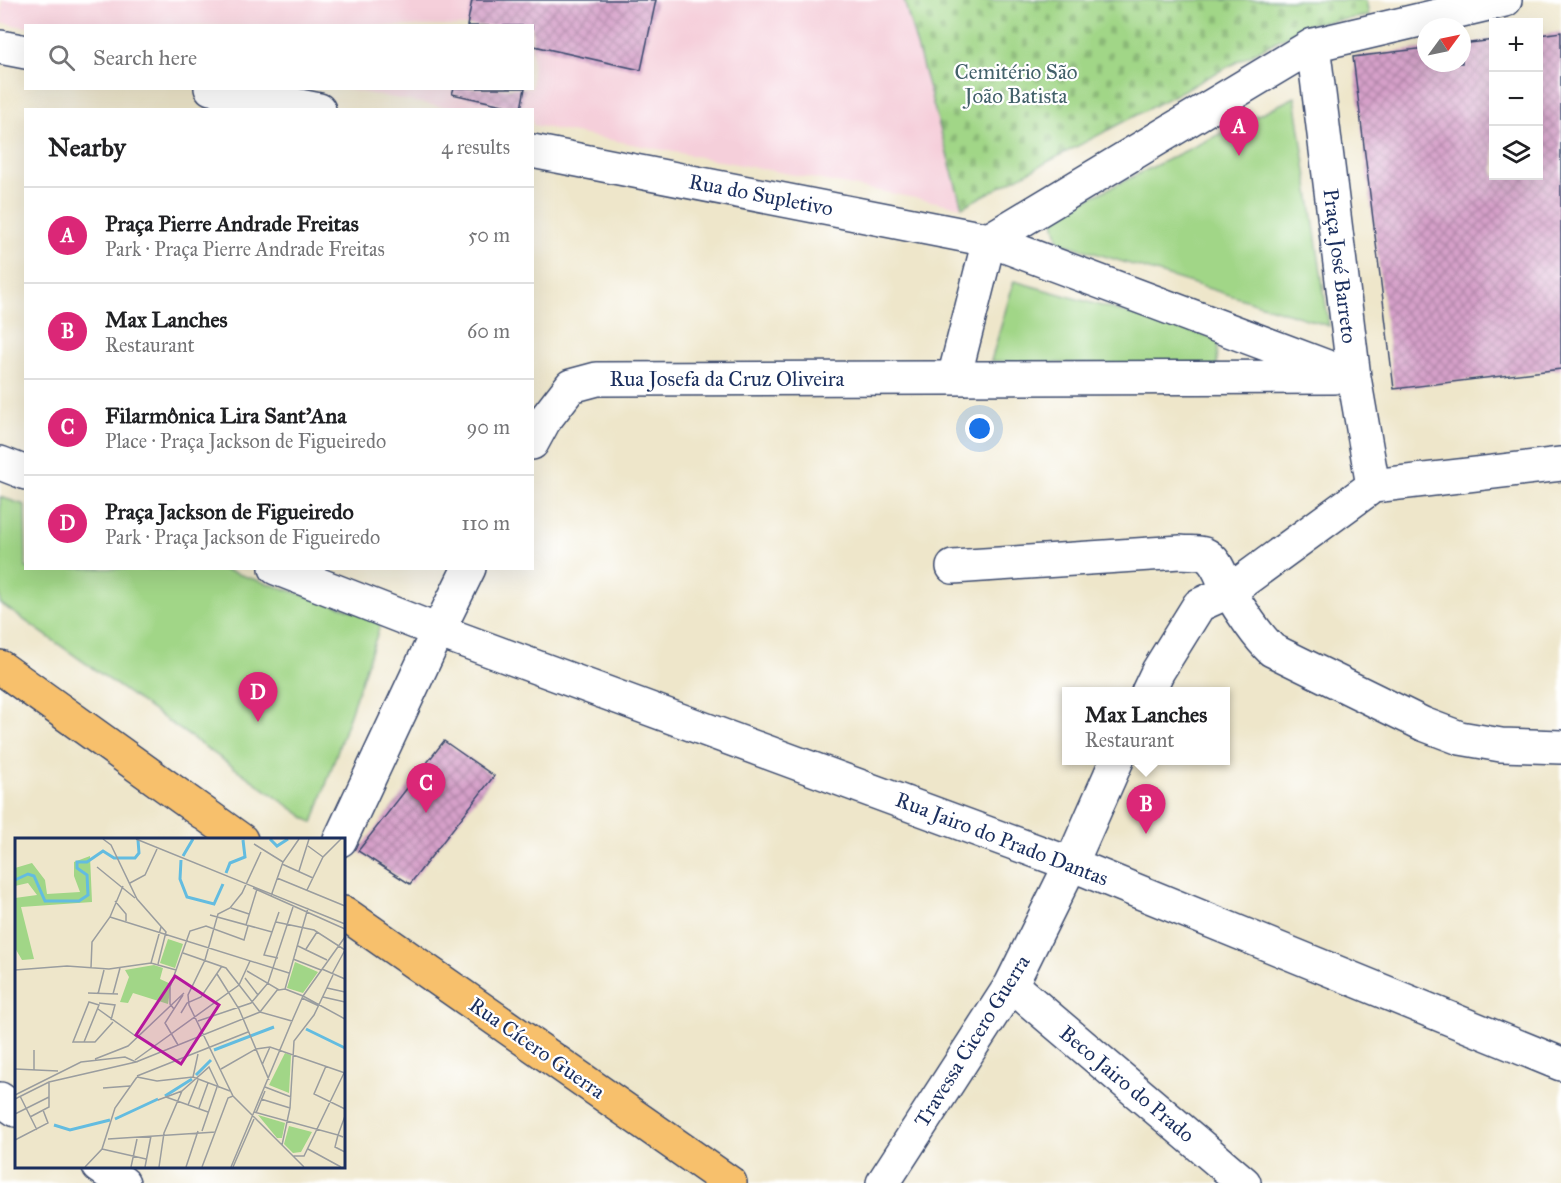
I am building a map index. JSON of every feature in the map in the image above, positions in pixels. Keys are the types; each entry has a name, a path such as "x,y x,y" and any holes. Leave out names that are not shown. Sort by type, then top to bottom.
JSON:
{"main road":[{"path":"0,667 238,838"},
{"name":"Rua Cícero Guerra","path":"345,914 730,1183"}],"street":[{"path":"954,378 989,240 1313,45 1505,0"},
{"name":"Praça José Barreto","path":"1313,45 1354,377 1373,486"},
{"path":"0,47 24,52"},
{"path":"222,90 309,108"},
{"name":"Rua do Supletivo","path":"534,151 989,240 1354,377"},
{"name":"Rua Josefa da Cruz Oliveira","path":"534,439 544,421 571,386 597,379 1354,377"},
{"path":"0,463 24,471"},
{"path":"1151,687 1168,654 1199,605 1228,592 1373,486 1561,464"},
{"path":"953,567 1181,552 1205,554 1216,565 1228,592 1259,637 1272,650 1423,724 1460,738 1501,746 1561,747"},
{"name":"Rua Jairo do Prado Dantas","path":"281,570 438,631 1071,864 1561,1064"},
{"path":"341,838 468,570"},
{"name":"Travessa Cicero Guerra","path":"883,1183 1011,985 1071,864 1115,765"},
{"name":"Beco Jairo do Prado","path":"1011,985 1244,1183"},
{"path":"0,1099 15,1109"},
{"path":"100,1168 123,1183"}],"shaded area":[{"path":"2,0 904,0 962,207 534,125 534,108 449,108 350,90 534,90 534,24 24,24 24,27 2,23"}],"green space":[{"name":"Cemitério São João Batista","path":"904,0 1366,0 1369,16 1309,24 962,207"},
{"path":"1295,97 1329,326 1059,242 1053,216"},
{"path":"1014,281 1218,339 1217,368 991,361"},
{"path":"0,497 24,505 24,570 225,570 382,620 313,823 0,603"}],"building":[{"path":"472,0 656,0 641,70 534,46 534,24 467,24"},
{"path":"1561,32 1561,369 1394,389 1353,57 1417,49 1417,72 1471,72 1471,43 1489,41 1489,180 1543,180 1543,34"},
{"path":"453,90 525,90 521,108 452,94"},
{"path":"444,741 494,776 410,884 358,851"}],"place":[{"name":"Praça Pierre Andrade Freitas","path":"1239,156"},
{"name":"Praça Jackson de Figueiredo","path":"258,722"},
{"name":"Filarmônica Lira Sant'Ana","path":"426,813"},
{"name":"Max Lanches","path":"1146,834"}]}
